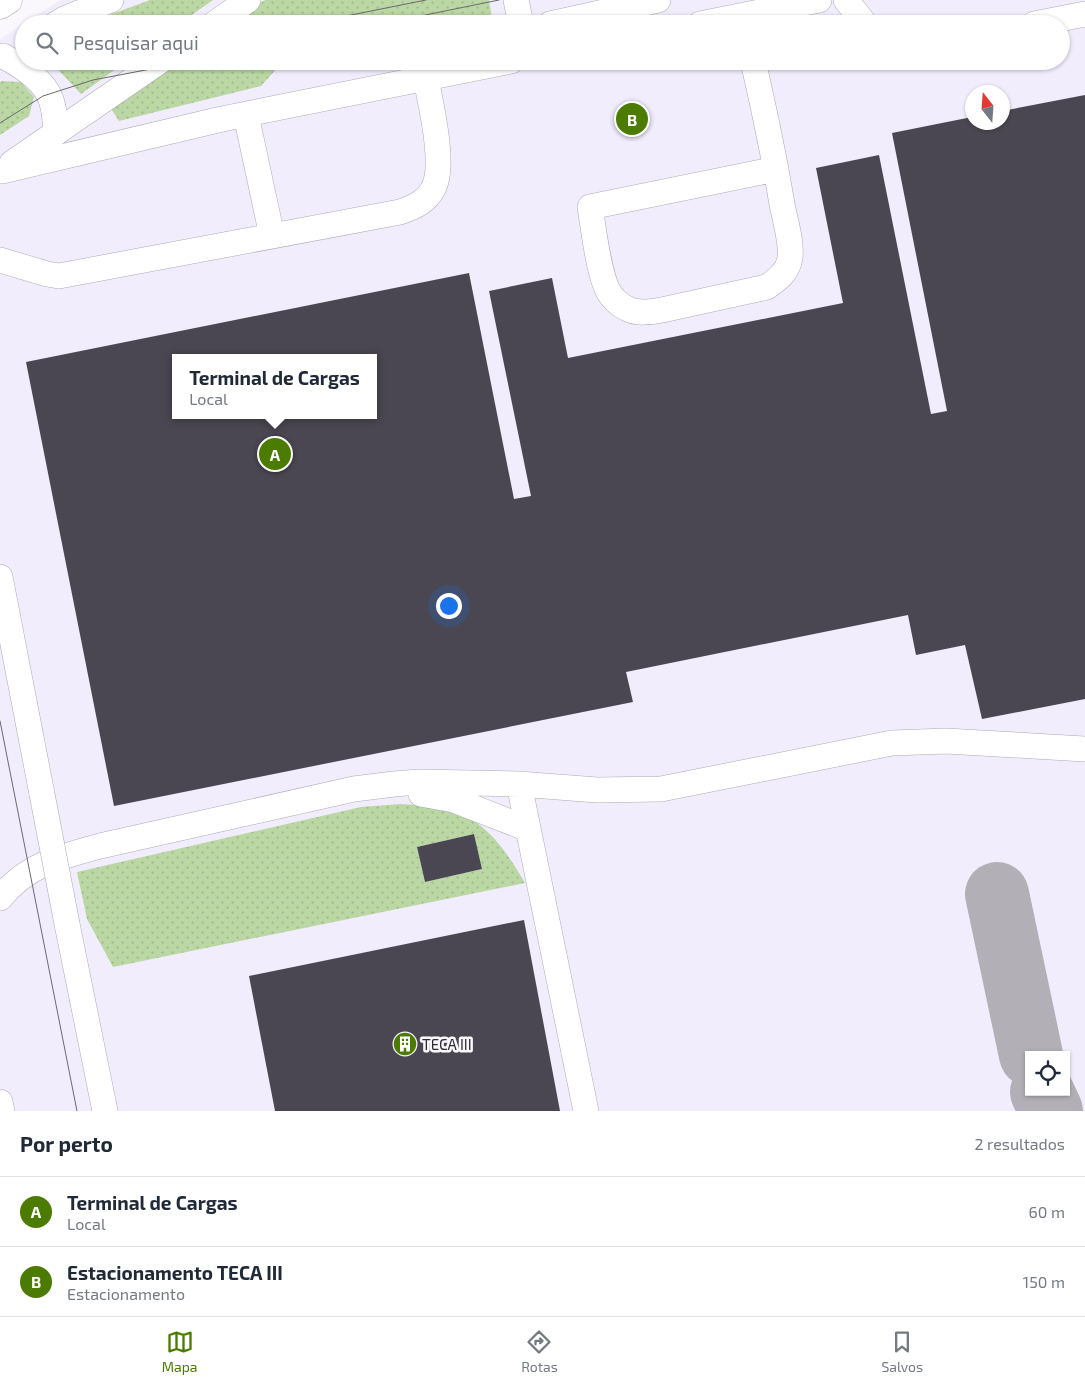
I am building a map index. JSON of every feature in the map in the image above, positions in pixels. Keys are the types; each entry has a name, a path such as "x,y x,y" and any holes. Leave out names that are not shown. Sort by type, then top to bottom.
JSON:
{"main road":[{"path":"0,5 8,0"}],"street":[{"path":"74,15 111,0"},
{"path":"227,15 248,0"},
{"path":"516,0 518,15"},
{"path":"590,15 658,0"},
{"path":"744,13 819,0"},
{"path":"846,0 858,15"},
{"path":"1070,17 1085,14"},
{"path":"1,57 15,48"},
{"path":"1,57 15,63"},
{"path":"26,70 38,81 50,97 56,133"},
{"path":"1,171 147,70"},
{"path":"1,171 246,115 468,70"},
{"path":"755,70 776,169 788,237 790,257 786,270 767,287 662,310 645,312 629,310 619,304 608,292 601,271 590,207 776,169"},
{"path":"0,260 59,276 400,212 415,206 425,199 434,187 438,167 437,140 426,79"},
{"path":"246,115 272,236"},
{"path":"0,577 105,1111"},
{"path":"0,898 11,884 30,871 62,856 354,789 419,782 519,784 596,790 661,789 892,743 946,741 1085,748"},
{"path":"519,784 586,1111"},
{"path":"354,789 431,795 454,800 528,829"},
{"path":"0,1102 2,1111"}],"shaded area":[{"path":"60,0 1085,0 1085,1111 0,1111 0,39 15,29 15,70 1070,70 1070,15 37,15"}],"green space":[{"path":"150,0 213,0 192,15 109,15"},
{"path":"265,0 489,0 492,15 242,15"},
{"path":"58,70 114,70 81,94"},
{"path":"158,70 275,70 261,86 119,121 112,110 114,99"},
{"path":"0,82 21,82 34,97 29,116 0,135"},
{"path":"401,804 431,807 461,814 494,838 525,883 113,967 87,919 77,872 361,807","holes":["474,834 482,869 425,882 417,847"]}],"building":[{"path":"1085,95 1085,699 982,719 965,645 916,655 908,615 626,672 633,702 114,806 26,362 469,273 514,499 531,496 489,291 552,278 568,358 843,303 816,168 879,155 931,414 947,411 892,133 965,118 965,130 1010,130 1010,109"},
{"path":"474,834 482,869 425,882 417,847"},
{"name":"TECA III","path":"524,920 560,1111 275,1111 249,976"}],"taxiway":[{"path":"997,894 1030,1051"},
{"path":"1044,1096 1051,1111"}],"tram line":[{"path":"351,15 426,0"},
{"path":"425,15 499,0"},
{"path":"0,123 43,96 93,80 146,70"},
{"path":"0,721 77,1111"}],"place":[{"name":"Estacionamento TECA III","path":"632,119"},
{"name":"Terminal de Cargas","path":"275,454"},
{"name":"TECA III","path":"405,1044"}]}
